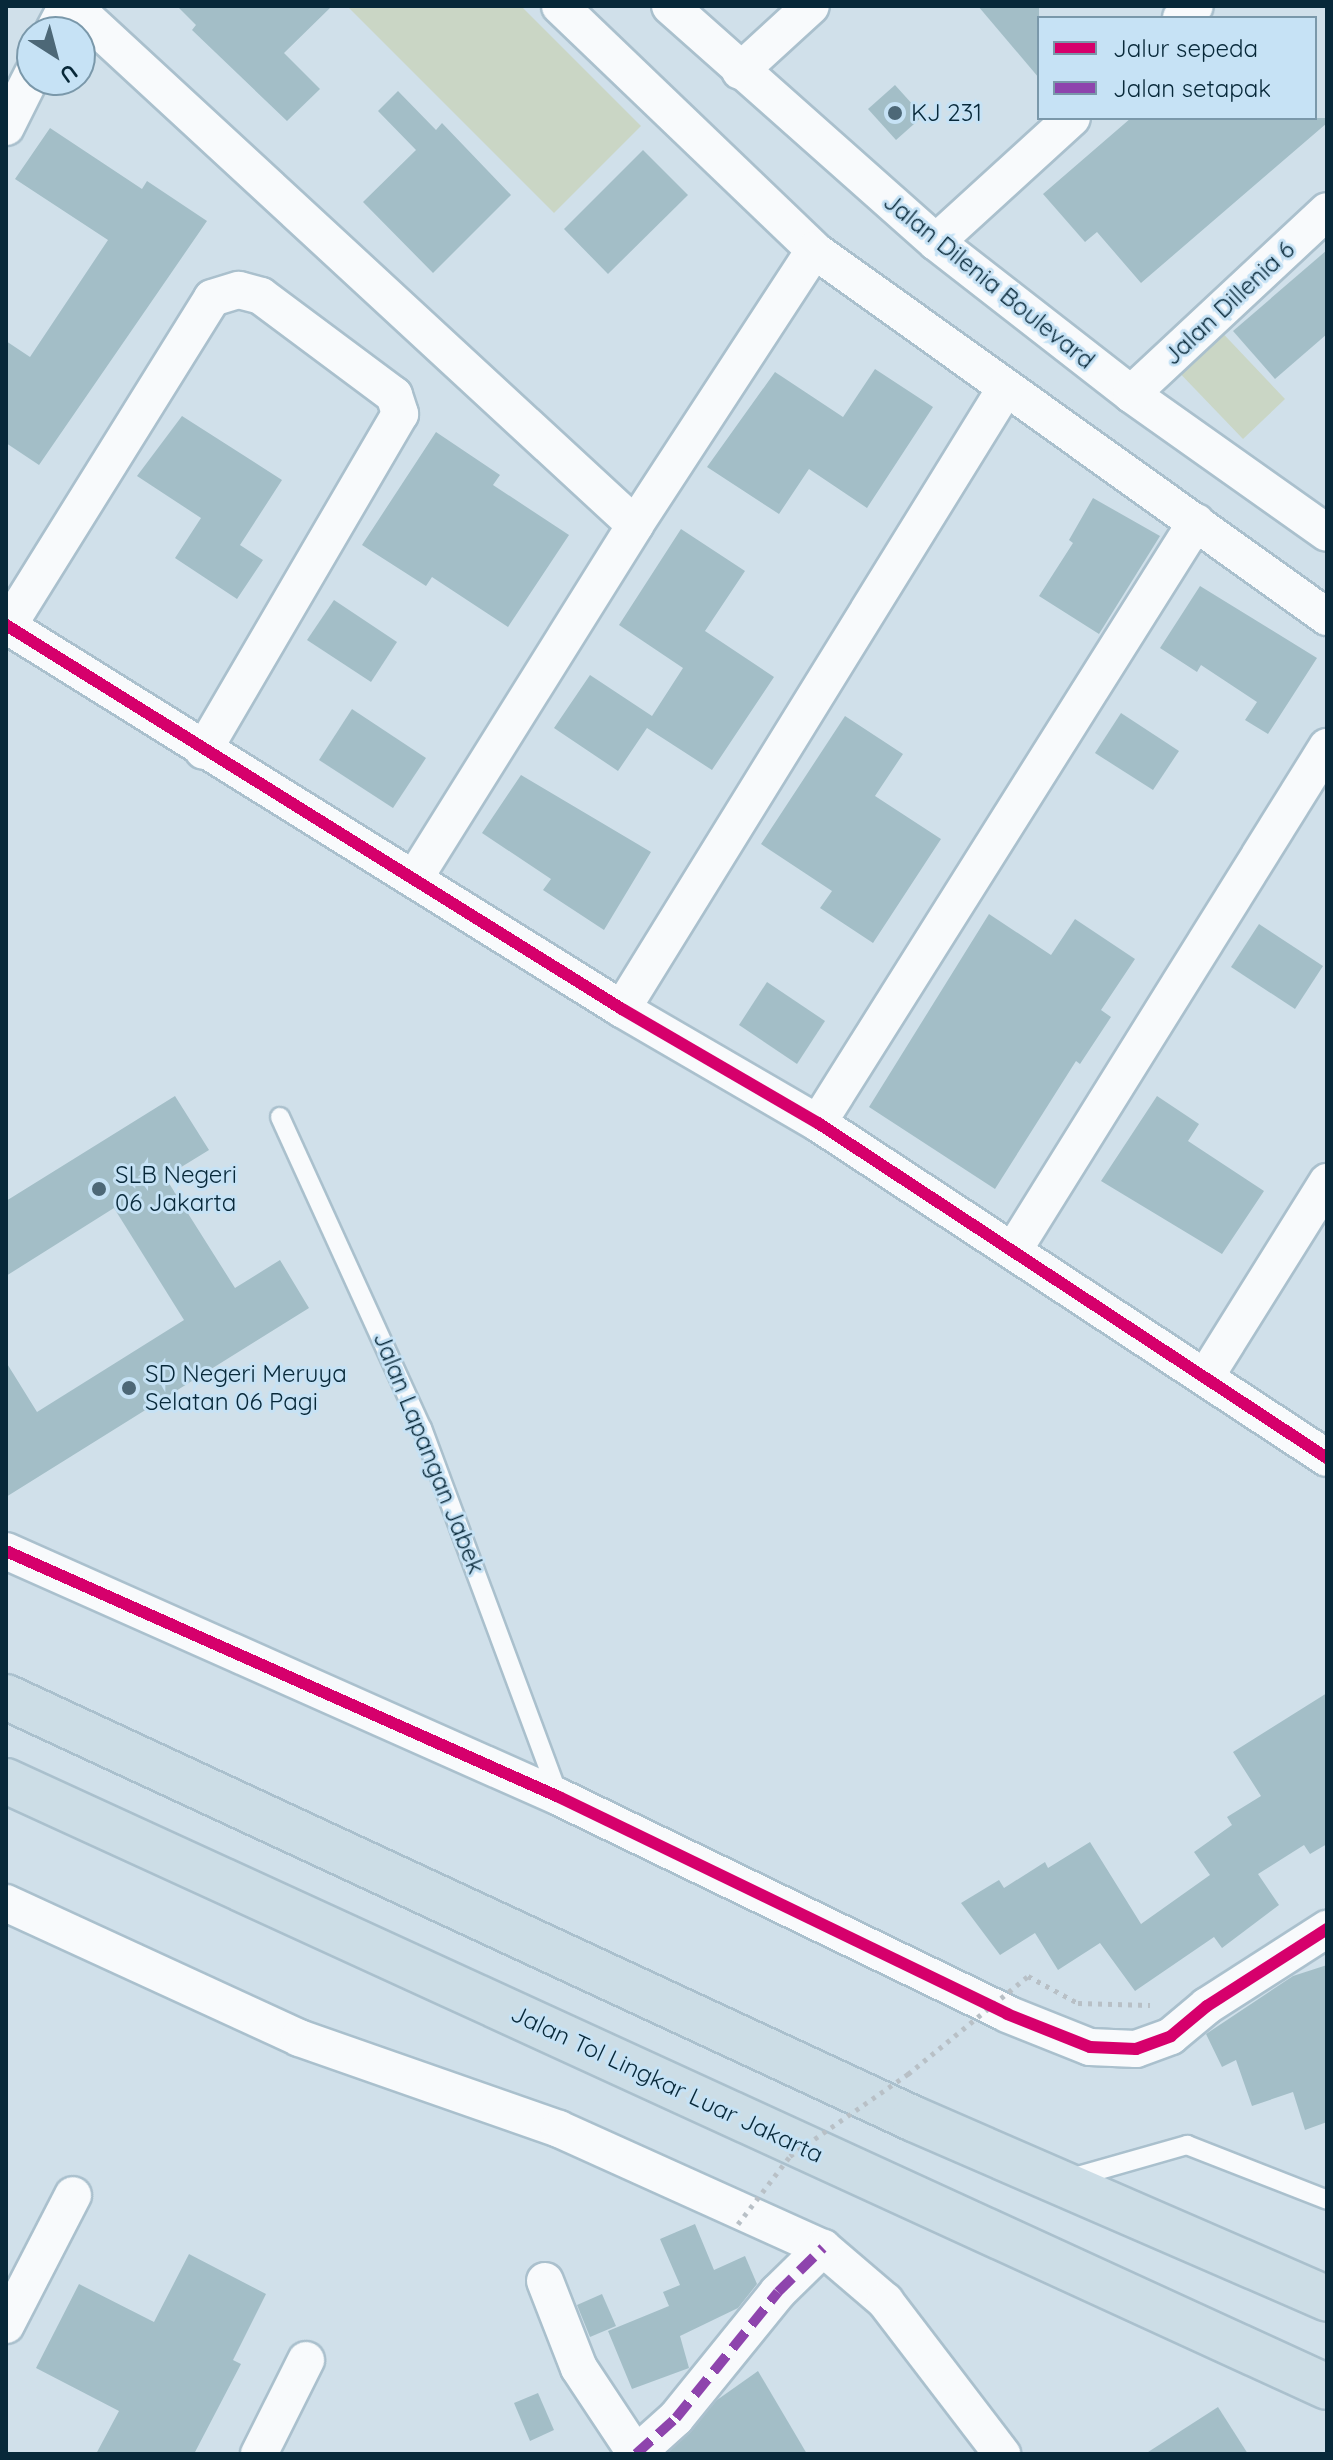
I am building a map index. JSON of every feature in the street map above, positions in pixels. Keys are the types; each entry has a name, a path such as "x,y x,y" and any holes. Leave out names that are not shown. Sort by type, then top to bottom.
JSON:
{"highway":[{"path":"6,1697 173,1778 914,2119 1327,2299"},
{"name":"Jalan Tol Lingkar Luar Jakarta","path":"6,1781 1327,2387"}],"street":[{"path":"73,6 635,525"},
{"path":"560,6 814,250 1327,617"},
{"name":"Jalan Dilenia Boulevard","path":"670,6 936,242 1131,394 1327,533"},
{"path":"740,71 811,6"},
{"path":"6,127 22,96"},
{"path":"936,242 1070,120"},
{"name":"Jalan Dillenia 6","path":"1131,394 1327,211"},
{"path":"414,879 635,525 814,250"},
{"path":"203,751 400,414 394,395 261,296 239,290 212,298 7,626 203,751 622,1009 818,1123 1327,1458"},
{"path":"622,1009 1005,389"},
{"path":"818,1123 1196,522"},
{"path":"1013,1251 1327,747"},
{"path":"1206,1376 1327,1182"},
{"path":"6,1551 559,1797 1007,2014 1090,2047 1136,2049 1171,2036 1207,2006 1327,1929"},
{"path":"6,1903 299,2038 559,2129 823,2248 885,2301 1002,2454"},
{"path":"6,2325 73,2195"},
{"path":"545,2281 579,2368 636,2454 676,2418 778,2292 823,2248"},
{"path":"259,2454 306,2360"}],"lane":[{"name":"Jalan Lapangan Jabek","path":"280,1117 422,1428 559,1797"},
{"path":"1061,2182 1187,2145 1327,2200"}],"path":[{"path":"738,2224 790,2156 908,2074 1028,1976 1078,2003 1207,2006"}],"green space":[{"path":"347,6 521,6 641,126 554,213"},
{"path":"1214,324 1285,399 1243,439 1171,364"}],"building":[{"path":"177,6 332,6 284,53 320,89 287,121 192,30 196,25"},
{"path":"978,6 1039,6 1037,76"},
{"name":"KJ 231","path":"895,85 923,116 896,140 868,109"},
{"path":"398,91 436,130 442,123 511,195 433,273 363,202 416,150 378,111"},
{"path":"1327,118 1327,123 1141,283 1097,232 1085,242 1043,194 1129,120"},
{"path":"50,128 142,189 147,181 207,221 39,465 6,443 6,341 30,357 108,240 15,179"},
{"path":"643,150 688,195 608,274 564,229"},
{"path":"1327,250 1327,334 1275,379 1233,331"},
{"path":"875,369 933,407 867,508 809,469 779,514 707,467 775,372 843,417"},
{"path":"182,416 282,480 240,545 263,560 237,599 175,558 201,518 137,476"},
{"path":"436,432 500,475 493,485 569,535 508,627 432,577 426,586 362,545"},
{"path":"1093,498 1160,536 1099,634 1039,596 1073,543 1069,540"},
{"path":"681,529 745,571 705,631 774,677 712,770 647,728 618,771 554,728 590,675 652,716 683,668 619,625"},
{"path":"1200,586 1317,658 1268,734 1245,720 1257,702 1201,665 1197,672 1160,648"},
{"path":"334,600 397,642 371,682 307,640"},
{"path":"352,709 426,758 393,808 319,760"},
{"path":"1121,713 1179,751 1153,790 1095,753"},
{"path":"845,716 903,754 875,796 941,839 873,943 820,908 832,891 761,844"},
{"path":"521,775 651,852 604,930 543,890 551,879 482,833"},
{"path":"989,914 1051,955 1075,919 1135,959 1101,1010 1111,1017 1080,1064 1076,1061 995,1189 869,1107"},
{"path":"1259,924 1323,966 1295,1009 1231,967"},
{"path":"767,982 825,1021 797,1064 739,1025"},
{"path":"175,1096 209,1150 165,1177 235,1288 280,1260 309,1308 6,1497 6,1362 37,1412 184,1320 114,1208 6,1276 6,1201"},
{"path":"1157,1096 1199,1124 1188,1141 1264,1191 1222,1254 1101,1181"},
{"path":"1327,1693 1327,1844 1310,1854 1304,1845 1258,1874 1279,1905 1222,1948 1214,1937 1135,1991 1100,1943 1058,1970 1035,1933 1000,1955 961,1903 999,1880 1004,1888 1045,1862 1048,1868 1090,1842 1141,1924 1210,1875 1194,1852 1232,1825 1227,1817 1261,1796 1233,1752"},
{"path":"1327,1965 1327,2122 1305,2130 1293,2092 1252,2106 1236,2060 1222,2067 1206,2034 1293,1976"},
{"path":"695,2224 714,2270 745,2256 757,2284 738,2308 680,2336 689,2368 632,2389 608,2331 669,2306 663,2292 680,2285 660,2239"},
{"path":"189,2254 266,2294 233,2360 241,2364 194,2454 96,2454 119,2411 36,2368 79,2284 154,2322"},
{"path":"602,2294 616,2326 590,2337 577,2305"},
{"path":"758,2371 807,2454 667,2454 717,2400"},
{"path":"538,2393 554,2430 530,2441 514,2403"},
{"path":"1218,2407 1248,2454 1145,2454"}],"marked path":[{"path":"636,2454 676,2418 778,2292 823,2248"}],"cycle path":[{"path":"6,625 622,1009 818,1123 1327,1458"},
{"path":"6,1551 559,1797 1007,2014 1090,2047 1136,2049 1171,2036 1207,2006 1327,1929"}],"place":[{"name":"KJ 231","path":"895,113"},
{"name":"SLB Negeri 06 Jakarta","path":"99,1189"},
{"name":"SD Negeri Meruya Selatan 06 Pagi","path":"129,1388"}]}
